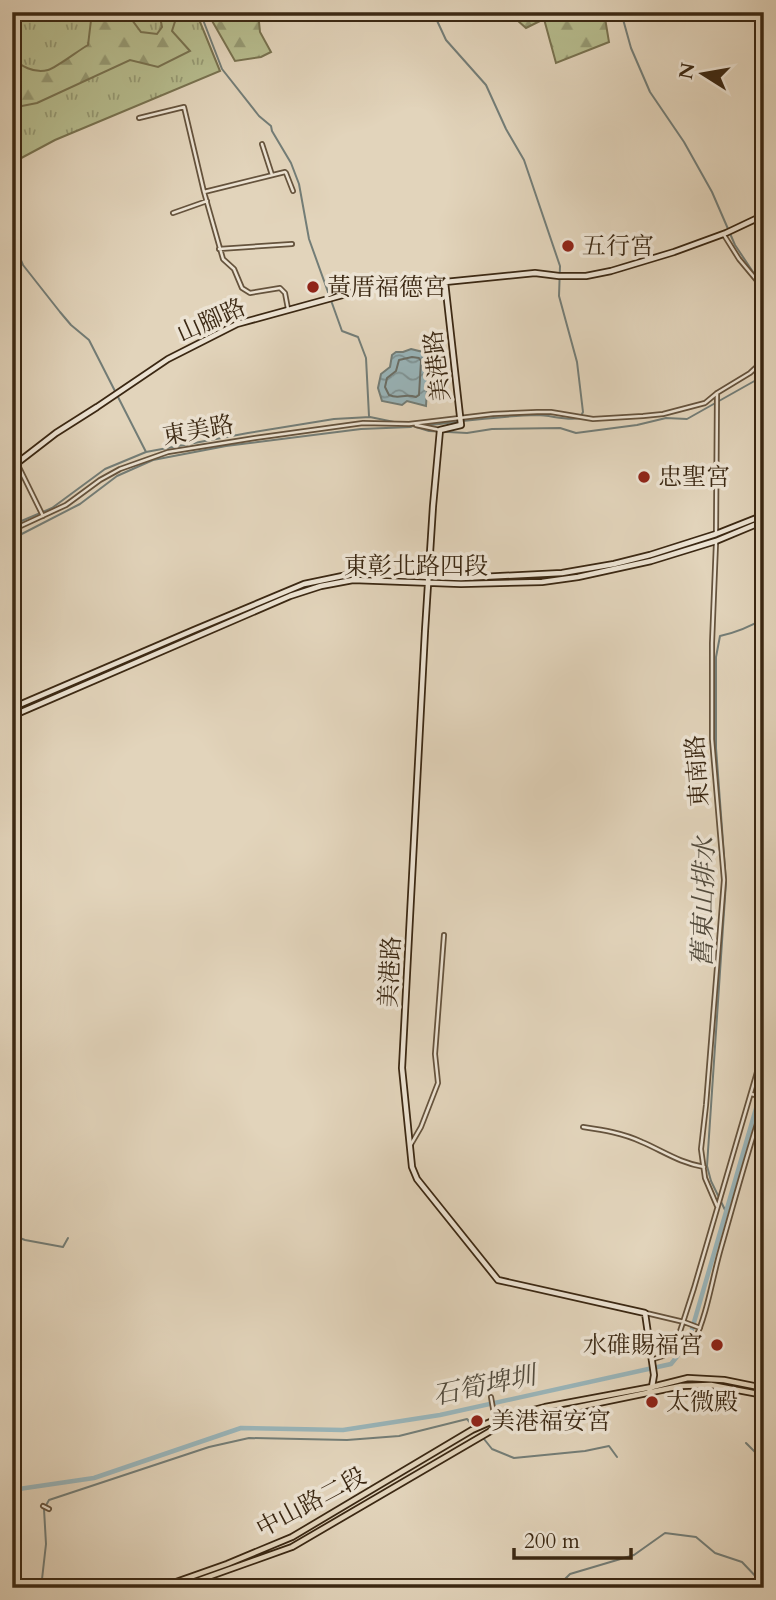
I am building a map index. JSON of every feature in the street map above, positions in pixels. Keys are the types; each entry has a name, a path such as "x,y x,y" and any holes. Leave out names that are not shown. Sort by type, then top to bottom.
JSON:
{"main road":[{"name":"中山路二段","path":"159,1588 292,1537 472,1430 495,1420 688,1378 724,1380 764,1388"},
{"name":"中山路二段","path":"177,1588 292,1546 506,1422 681,1386 711,1385 764,1395"}],"street":[{"path":"139,118 184,107 223,259 234,269 242,288 254,293 280,288 285,293 288,309"},
{"path":"262,144 272,175"},
{"path":"204,192 285,172 293,191"},
{"path":"173,213 207,201"},
{"path":"445,282 535,273 586,276 611,271 725,234 764,215"},
{"path":"725,234 739,259 764,289"},
{"path":"219,249 292,244"},
{"name":"山腳路","path":"14,466 56,433 168,359 237,324 401,279 445,282"},
{"name":"美港路","path":"445,282 461,425 440,432 433,506 402,1068 412,1167 417,1179 498,1280 645,1313"},
{"path":"409,424 493,414 537,412 593,419 663,414 705,403 750,373 764,360"},
{"name":"東南路","path":"717,393 712,739 723,880 701,1149 705,1178 718,1206"},
{"name":"東美路","path":"12,530 66,505 120,468 156,455 255,438 363,424 409,424"},
{"path":"409,424 440,432"},
{"path":"12,453 14,466 43,516"},
{"name":"東彰北路四段","path":"12,708 304,584 352,574 429,580 562,573 614,565 650,555 716,534 764,514"},
{"name":"東彰北路四段","path":"12,716 290,596 321,586 353,580 542,582 578,577 651,561 716,541 764,521"},
{"path":"164,643 166,649"},
{"path":"409,1148 421,1127 438,1083 435,1054 444,935"},
{"path":"651,1362 675,1347 684,1322 764,1048"},
{"path":"694,1342 764,1100 751,1094"},
{"path":"583,1127 627,1136 689,1165 704,1167"},
{"path":"643,1395 652,1387 653,1373 645,1313 700,1328"},
{"path":"491,1397 495,1420"},
{"path":"12,1483 18,1482"},
{"path":"43,1506 49,1509"}],"green space":[{"path":"12,12 196,12 220,71 55,140 12,163"},
{"path":"92,12 126,12 141,32 157,34 162,27 159,12 178,12 172,31 190,51 158,67 130,60 37,103 17,107 12,103 12,56 23,66 33,70 52,69 88,45"},
{"path":"207,12 258,12 260,32 271,52 261,57 235,61"},
{"path":"508,12 604,12 609,42 556,63 544,19 526,28"}],"water":[{"path":"411,349 423,352 429,357 426,406 407,401 402,405 382,401 378,388 381,374 390,367 392,355"}],"waterway":[{"path":"200,12 222,69 259,116 271,126 291,163 299,184 309,239 342,331 358,337 366,358 369,416"},
{"path":"423,426 542,415 575,419 580,418 583,412 577,362 559,296 560,266 524,160 486,85 446,40 433,12"},
{"path":"621,12 631,48 650,92 684,142 712,192 735,245 759,281"},
{"path":"12,239 23,265 71,325 89,340 146,452"},
{"path":"416,427 429,431 467,433 492,429 560,428 576,433 637,425 666,418 687,419 764,373"},
{"path":"12,525 52,508 105,469 146,452 334,419 370,417 394,422"},
{"path":"406,425 418,427"},
{"path":"12,539 80,504 117,476 153,460 226,446 361,429 411,427"},
{"path":"12,505 13,524"},
{"name":"舊東山排水","path":"726,1212 707,1166 726,882 716,748 716,657 720,636 743,629 764,618"},
{"name":"石筍埤圳","path":"12,1490 94,1478 241,1428 343,1430 440,1415 671,1364 688,1343 764,1081"},
{"path":"12,1235 63,1247 68,1238"},
{"path":"41,1588 46,1544 44,1509 49,1500 209,1447 249,1438 347,1440 399,1436 467,1419 473,1426"},
{"path":"484,1439 492,1449 514,1458 609,1446 617,1457"},
{"path":"746,1443 757,1454 764,1454"},
{"path":"556,1588 570,1574 634,1555 665,1533 696,1537 715,1553 742,1562 764,1583"}],"place":[{"name":"五行宮","path":"568,246"},
{"name":"黃厝福德宮","path":"313,287"},
{"name":"忠聖宮","path":"644,477"},
{"name":"水碓賜福宮","path":"717,1345"},
{"name":"太微殿","path":"652,1402"},
{"name":"美港福安宮","path":"477,1421"}]}
